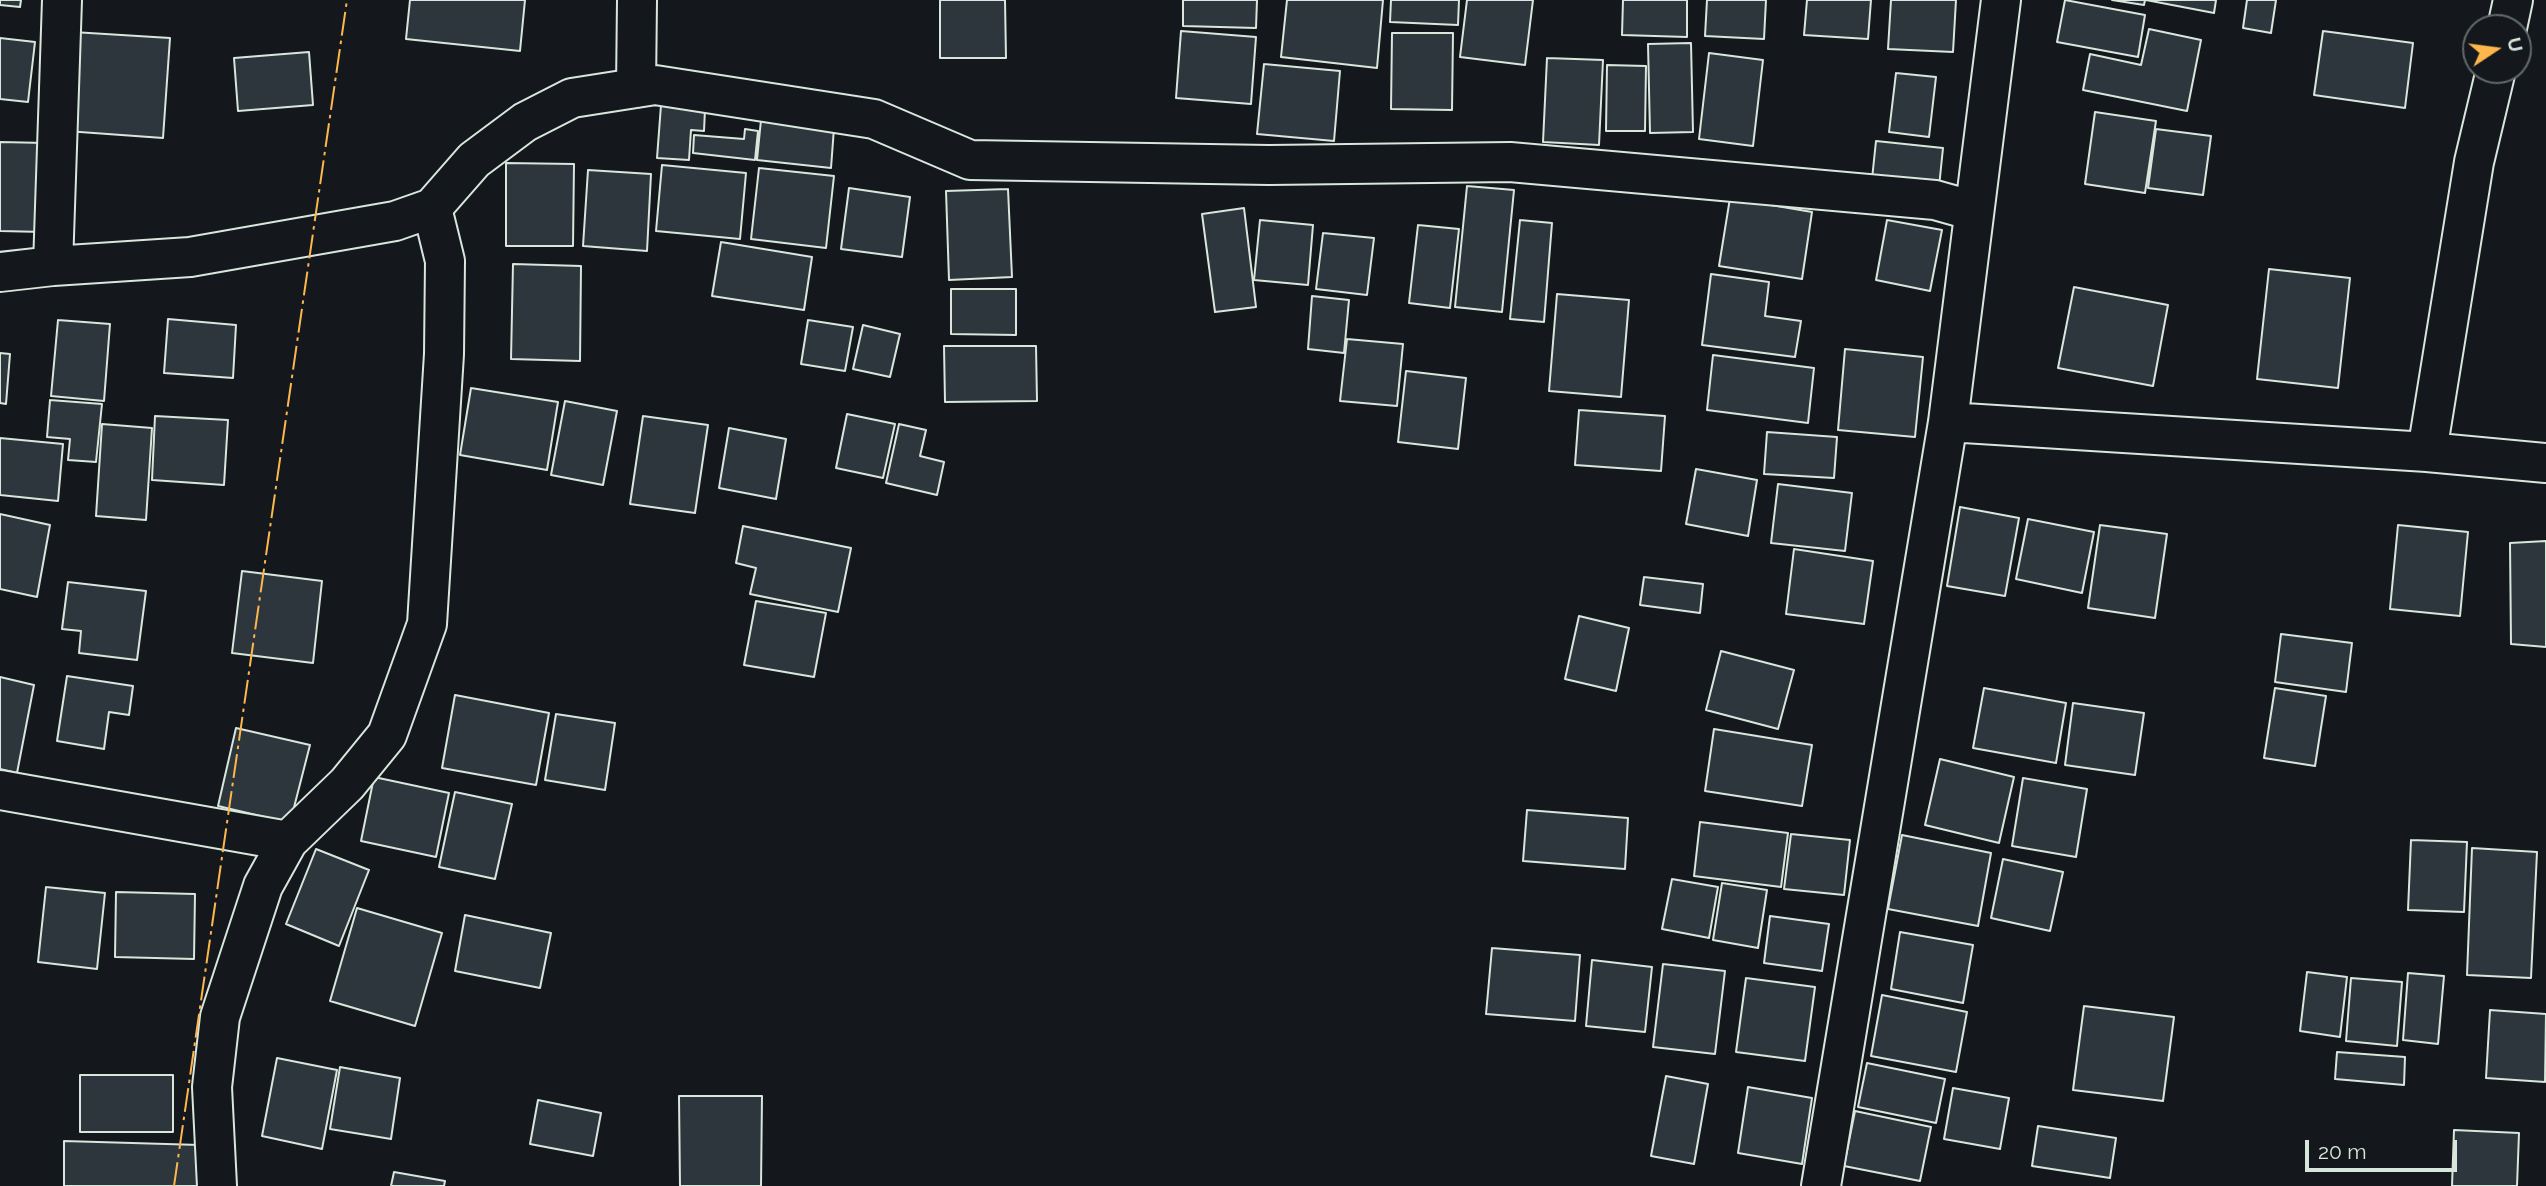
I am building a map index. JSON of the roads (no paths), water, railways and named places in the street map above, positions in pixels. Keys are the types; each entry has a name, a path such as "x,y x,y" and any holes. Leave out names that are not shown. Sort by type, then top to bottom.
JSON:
{"street":[{"path":"53,265 62,0"},
{"path":"636,88 637,0"},
{"path":"1821,1186 1948,422 2001,0"},
{"path":"2427,452 2474,162 2493,84"},
{"path":"0,272 53,265 190,257 395,220 432,208 474,160 526,122 572,98 655,85 874,119 970,160 1255,164 1510,162 1935,200 1974,211"},
{"path":"217,1186 212,1087 220,1017 263,886 288,841 347,785 387,735 427,624 443,368 445,261 432,208"},
{"path":"1948,422 2427,452 2546,463"},
{"path":"0,790 288,841"}]}
